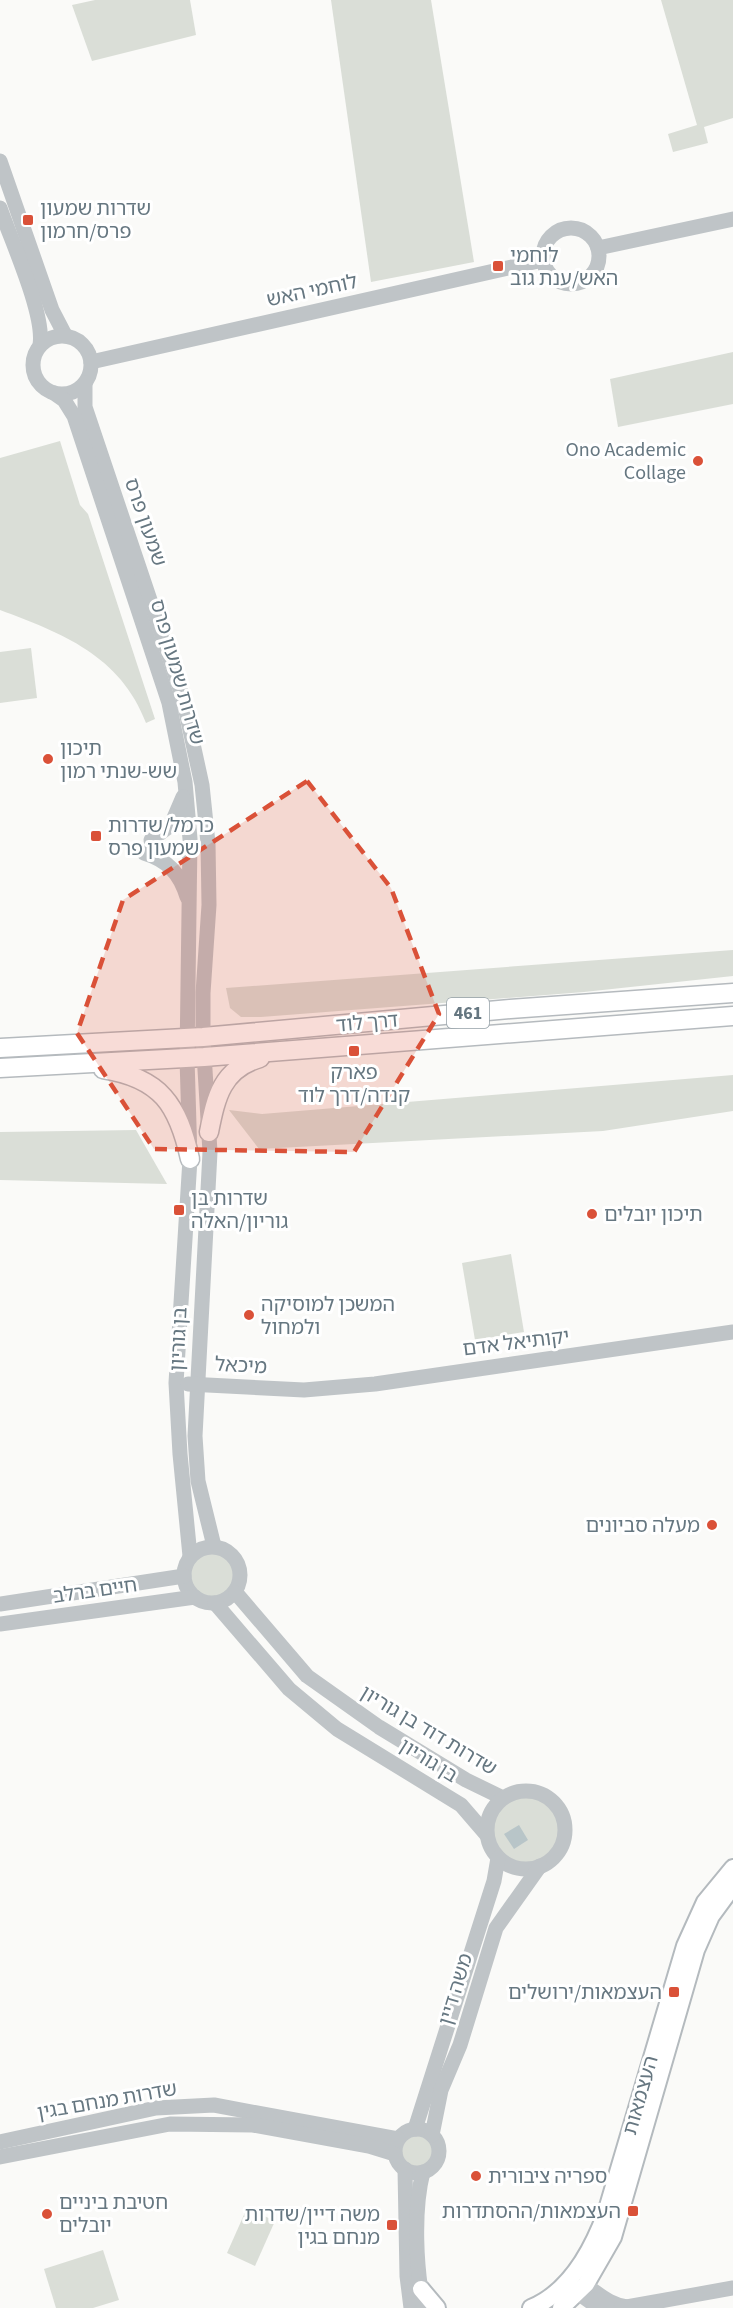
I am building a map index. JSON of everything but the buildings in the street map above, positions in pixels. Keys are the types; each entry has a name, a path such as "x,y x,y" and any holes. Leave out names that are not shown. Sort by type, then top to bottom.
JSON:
{"main road":[{"name":"דרך לוד","path":"0,1048 195,1038 510,1009 733,993"},
{"name":"דרך לוד","path":"0,1068 282,1052 733,1016"},
{"path":"209,1132 215,1100 223,1082 230,1074 245,1064 282,1052"},
{"path":"81,1065 123,1073 160,1091 180,1119 190,1159"},
{"name":"העצמאות","path":"531,2308 550,2296 578,2285 606,2213 690,1931 705,1902 733,1868"},
{"name":"העצמאות","path":"561,2308 607,2250 618,2222 701,1936 716,1908 733,1886"},
{"path":"414,2290 438,2308"}],"street":[{"path":"0,161 52,310 64,336"},
{"path":"0,208 38,316 42,336 32,362 33,374 40,385 54,393 74,391 85,383 91,362 85,346 72,337 64,336 51,337 40,345"},
{"path":"598,248 733,219"},
{"path":"564,229 585,231 598,248 598,264 594,272 589,278 573,284 554,278 543,260 547,241 564,229"},
{"name":"לוחמי האש","path":"91,362 543,260"},
{"name":"שמעון פרס","path":"85,383 85,407 183,698 199,763 208,851 209,905 203,993"},
{"name":"שדרות שמעון פרס","path":"54,393 64,400 74,416 176,729 185,785 190,839 190,905 196,1058 190,1159"},
{"path":"185,785 177,817 147,846 171,866 182,882 190,905"},
{"name":"שדרות שמעון פרס","path":"195,1038 203,993"},
{"name":"שדרות שמעון פרס","path":"196,1058 209,1132"},
{"name":"בן גוריון","path":"209,1132 195,1436 198,1481 214,1546"},
{"path":"190,1159 176,1383 190,1556"},
{"name":"יקותיאל אדם","path":"304,1389 375,1384 733,1332"},
{"name":"מיכאל","path":"176,1383 304,1389"},
{"path":"214,1546 225,1549 236,1560 240,1572 236,1593 222,1602 215,1603 195,1597 188,1589 184,1576 184,1566 190,1556 199,1549 214,1546"},
{"name":"חיים ברלב","path":"0,1604 184,1576"},
{"name":"שדרות דוד בן גוריון","path":"236,1593 307,1676 379,1727 466,1780 503,1798"},
{"name":"חיים ברלב","path":"0,1624 195,1597"},
{"name":"בן גוריון","path":"215,1603 289,1689 338,1729 461,1805 486,1834"},
{"path":"524,1791 537,1793 557,1807 563,1818 563,1843 556,1854 540,1866 521,1869 508,1866 490,1847 486,1834 487,1821 492,1809 503,1798 524,1791"},
{"name":"משה דיין","path":"415,2129 494,1881 498,1858"},
{"name":"משה דיין","path":"432,2135 441,2090 460,2045 496,1928 540,1866"},
{"name":"שדרות מנחם בגין","path":"0,2142 156,2108 214,2105 398,2139"},
{"name":"שדרות מנחם בגין","path":"0,2157 170,2124 253,2125 369,2146 395,2154"},
{"path":"411,2308 414,2290 419,2191 423,2172 434,2163 437,2157 437,2143 432,2135 415,2129 398,2139 395,2154 405,2169 414,2290 424,2308"},
{"path":"405,2169 423,2172"},
{"path":"578,2285 608,2303 624,2308 733,2288"},
{"path":"578,2285 598,2308"},
{"path":"402,2308 414,2290"}],"highlighted area":[{"path":"307,781 391,888 439,1014 354,1152 154,1149 77,1033 123,900"}],"shaded area":[{"path":"95,0 190,0 196,35 92,61 72,5"},
{"path":"331,0 431,0 474,262 371,282"},
{"path":"661,0 733,0 733,118 704,127 708,143 673,152 668,134 697,125"},
{"path":"733,352 733,404 618,427 610,379"},
{"path":"60,441 80,505 88,514 155,719 146,723 135,700 121,680 87,650 67,638 0,610 0,458"},
{"path":"31,648 37,698 0,703 0,652"},
{"path":"733,950 733,976 584,992 261,1017 241,1017 230,1008 226,988"},
{"path":"733,1075 733,1111 603,1131 259,1149 229,1110 262,1114"},
{"path":"136,1130 167,1184 0,1180 0,1132"},
{"path":"511,1254 524,1332 475,1340 462,1263"},
{"path":"212,1548 222,1550 231,1556 237,1565 239,1575 237,1585 231,1594 222,1600 212,1602 202,1600 193,1594 187,1585 185,1575 187,1565 193,1556 202,1550"},
{"path":"518,1793 532,1793 546,1799 556,1809 562,1823 562,1837 556,1851 546,1861 532,1867 518,1867 504,1861 494,1851 488,1837 488,1823 494,1809 504,1799"},
{"path":"519,1825 528,1840 514,1849 504,1834"},
{"path":"417,2131 425,2132 431,2137 436,2143 436,2159 431,2165 425,2170 417,2171 409,2170 403,2165 398,2159 397,2151 398,2143 403,2137 409,2132"},
{"path":"247,2208 275,2221 255,2266 227,2253"},
{"path":"103,2250 119,2300 93,2308 56,2308 44,2269"}],"place":[{"name":"שדרות שמעון פרס/חרמון","path":"28,220"},
{"name":"לוחמי האש/ענת גוב","path":"498,266"},
{"name":"Ono Academic Collage","path":"698,461"},
{"name":"תיכון שש-שנתי רמון","path":"48,759"},
{"name":"כרמל/שדרות שמעון פרס","path":"96,836"},
{"name":"פארק קנדה/דרך לוד","path":"354,1051"},
{"name":"שדרות בן גוריון/האלה","path":"179,1210"},
{"name":"תיכון יובלים","path":"592,1214"},
{"name":"המשכן למוסיקה ולמחול","path":"249,1315"},
{"name":"מעלה סביונים","path":"712,1525"},
{"name":"העצמאות/ירושלים","path":"674,1992"},
{"name":"ספריה ציבורית","path":"476,2176"},
{"name":"העצמאות/ההסתדרות","path":"633,2211"},
{"name":"חטיבת ביניים יובלים","path":"47,2214"},
{"name":"משה דיין/שדרות מנחם בגין","path":"392,2225"}]}
